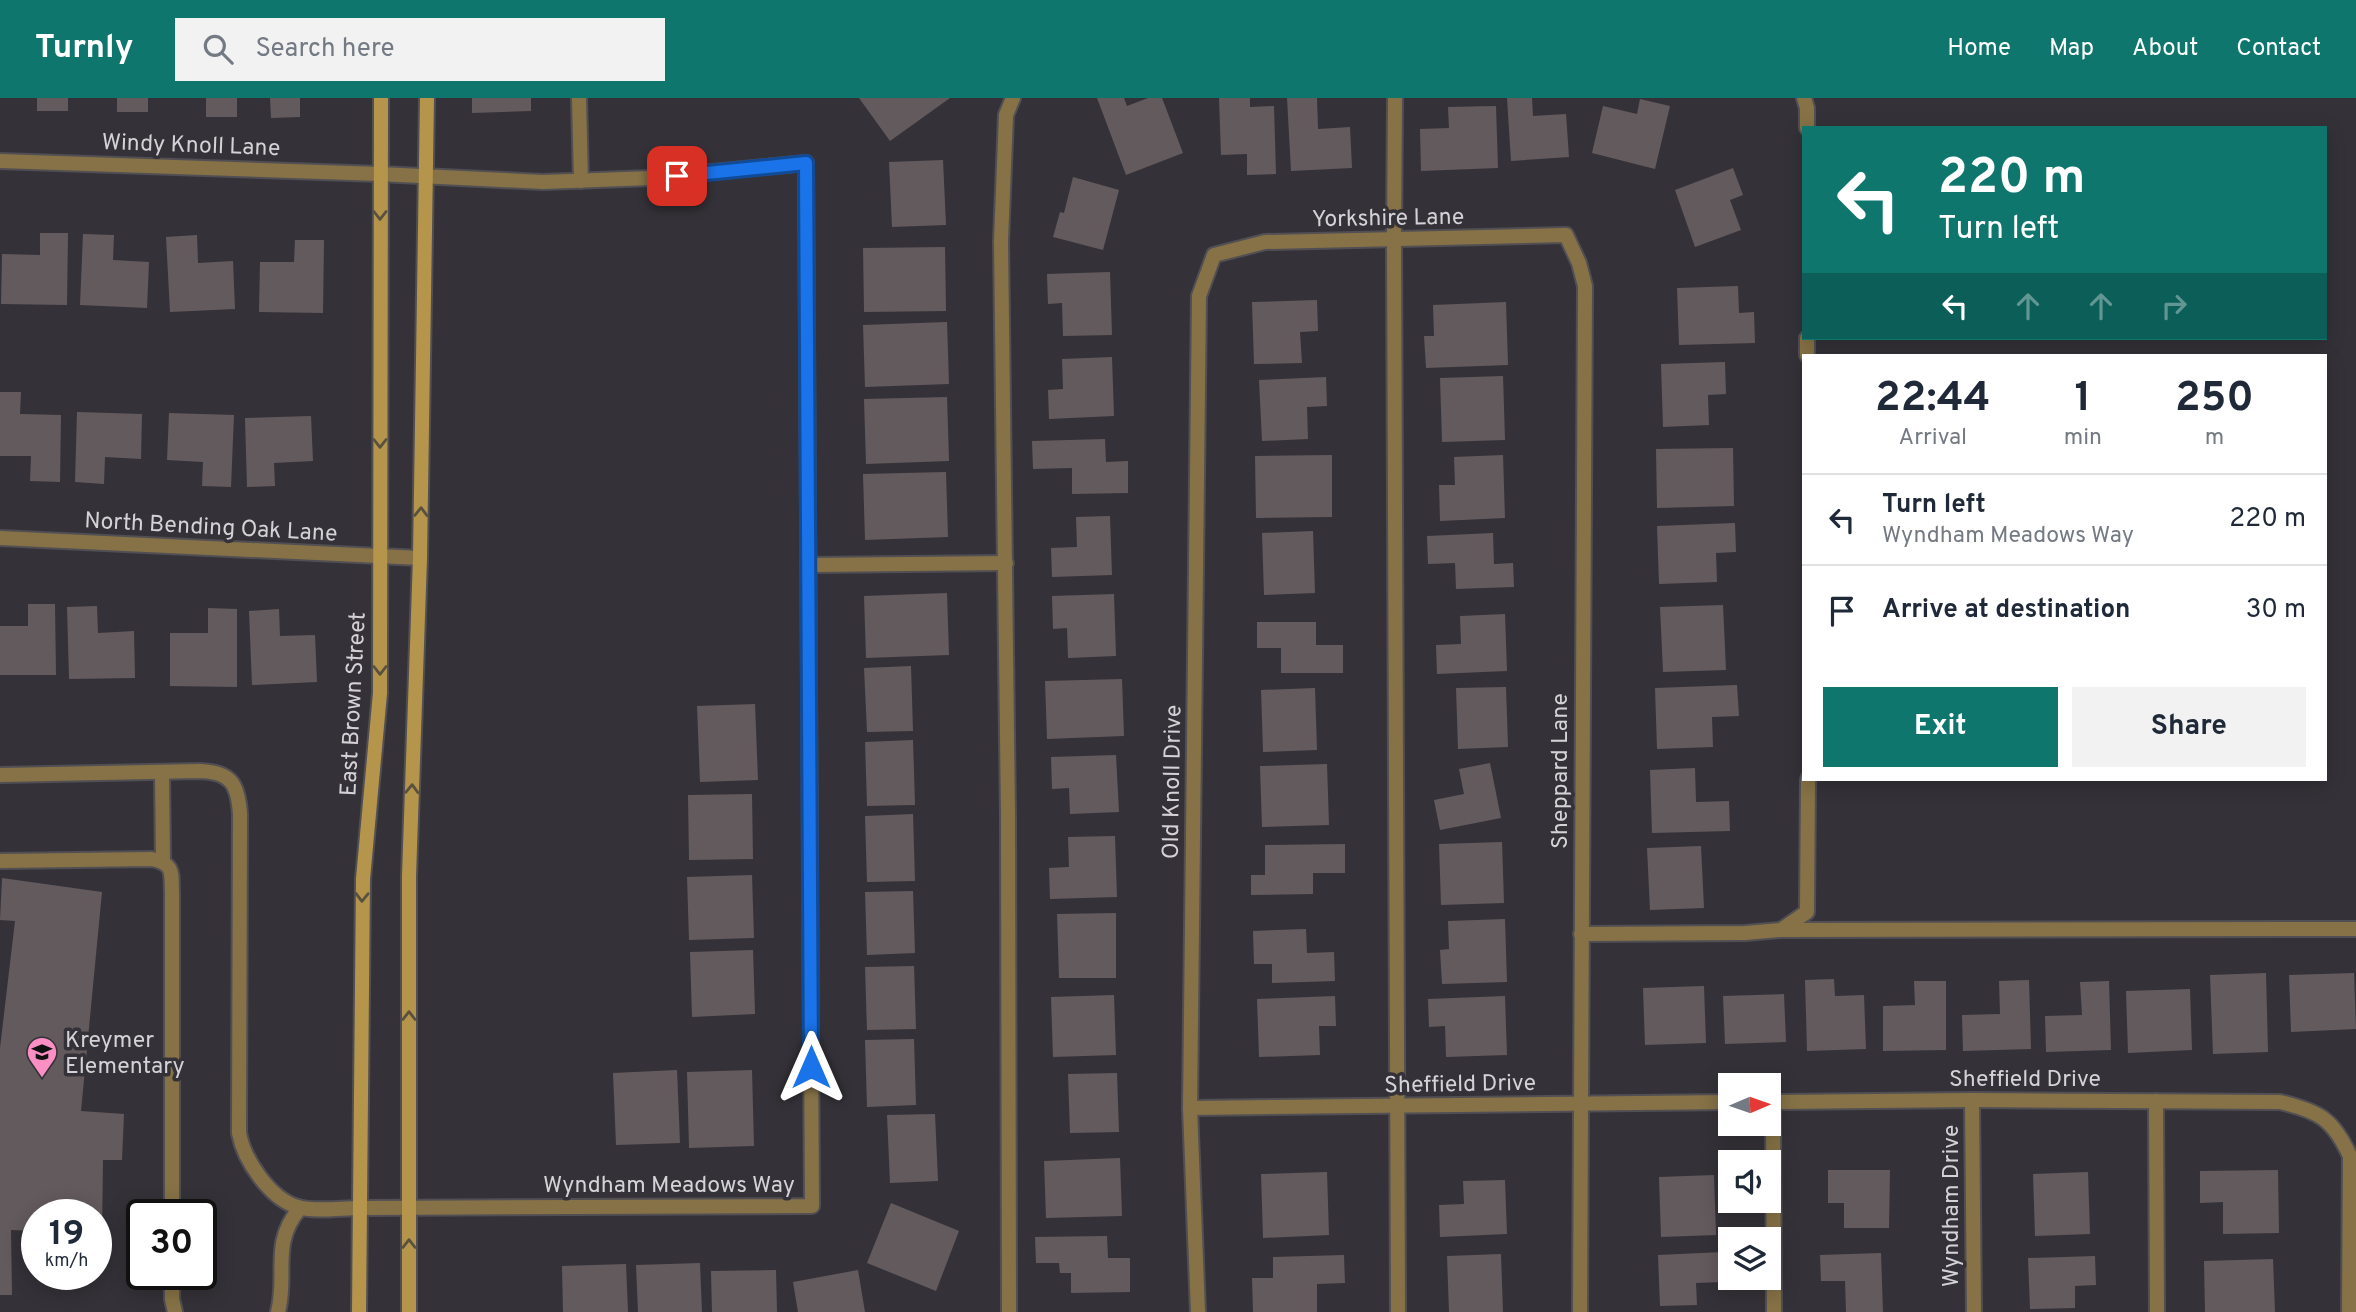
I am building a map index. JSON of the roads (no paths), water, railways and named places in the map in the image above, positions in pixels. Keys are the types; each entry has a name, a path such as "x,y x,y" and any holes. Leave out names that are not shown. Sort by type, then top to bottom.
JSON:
{"main road":[{"name":"East Brown Street","path":"359,1312 363,879 380,693 380,98"},
{"path":"409,1312 409,876 420,558 427,98"}],"street":[{"path":"579,98 581,181"},
{"path":"1009,1312 1006,563 1001,241 1006,116 1013,98"},
{"path":"1395,98 1398,1312"},
{"path":"1804,98 1807,126"},
{"name":"Windy Knoll Lane","path":"0,161 380,174"},
{"name":"Wyndham Meadows Way","path":"300,1208 812,1206 806,163 651,178 543,182 380,174"},
{"name":"Yorkshire Lane","path":"1214,255 1265,243 1566,235"},
{"name":"Sheppard Lane","path":"1566,235 1579,263 1585,286 1580,1312"},
{"name":"Old Knoll Drive","path":"1198,1312 1190,1108 1199,296 1214,255"},
{"name":"North Bending Oak Lane","path":"0,538 420,558"},
{"path":"808,565 1006,563"},
{"path":"0,775 218,771 230,780 239,796 239,1133 241,1146 259,1177 287,1202 300,1208 288,1222 284,1240 278,1312"},
{"path":"162,772 163,861"},
{"path":"1782,930 1807,912 1808,781"},
{"path":"0,861 152,859 163,861 169,866 172,873 172,1199"},
{"path":"1581,934 1745,933 1782,930 2356,929"},
{"name":"Wyndham Drive","path":"1972,1100 1974,1312"},
{"path":"2156,1101 2157,1312"},
{"name":"Sheffield Drive","path":"1190,1108 1718,1102"},
{"name":"Sheffield Drive","path":"1782,1102 2280,1102 2304,1107 2323,1116 2340,1135 2350,1156 2349,1312"},
{"path":"1771,1136 1774,1312"},
{"path":"172,1290 175,1312"}],"place":[{"name":"Kreymer Elementary","path":"42,1079"}]}
